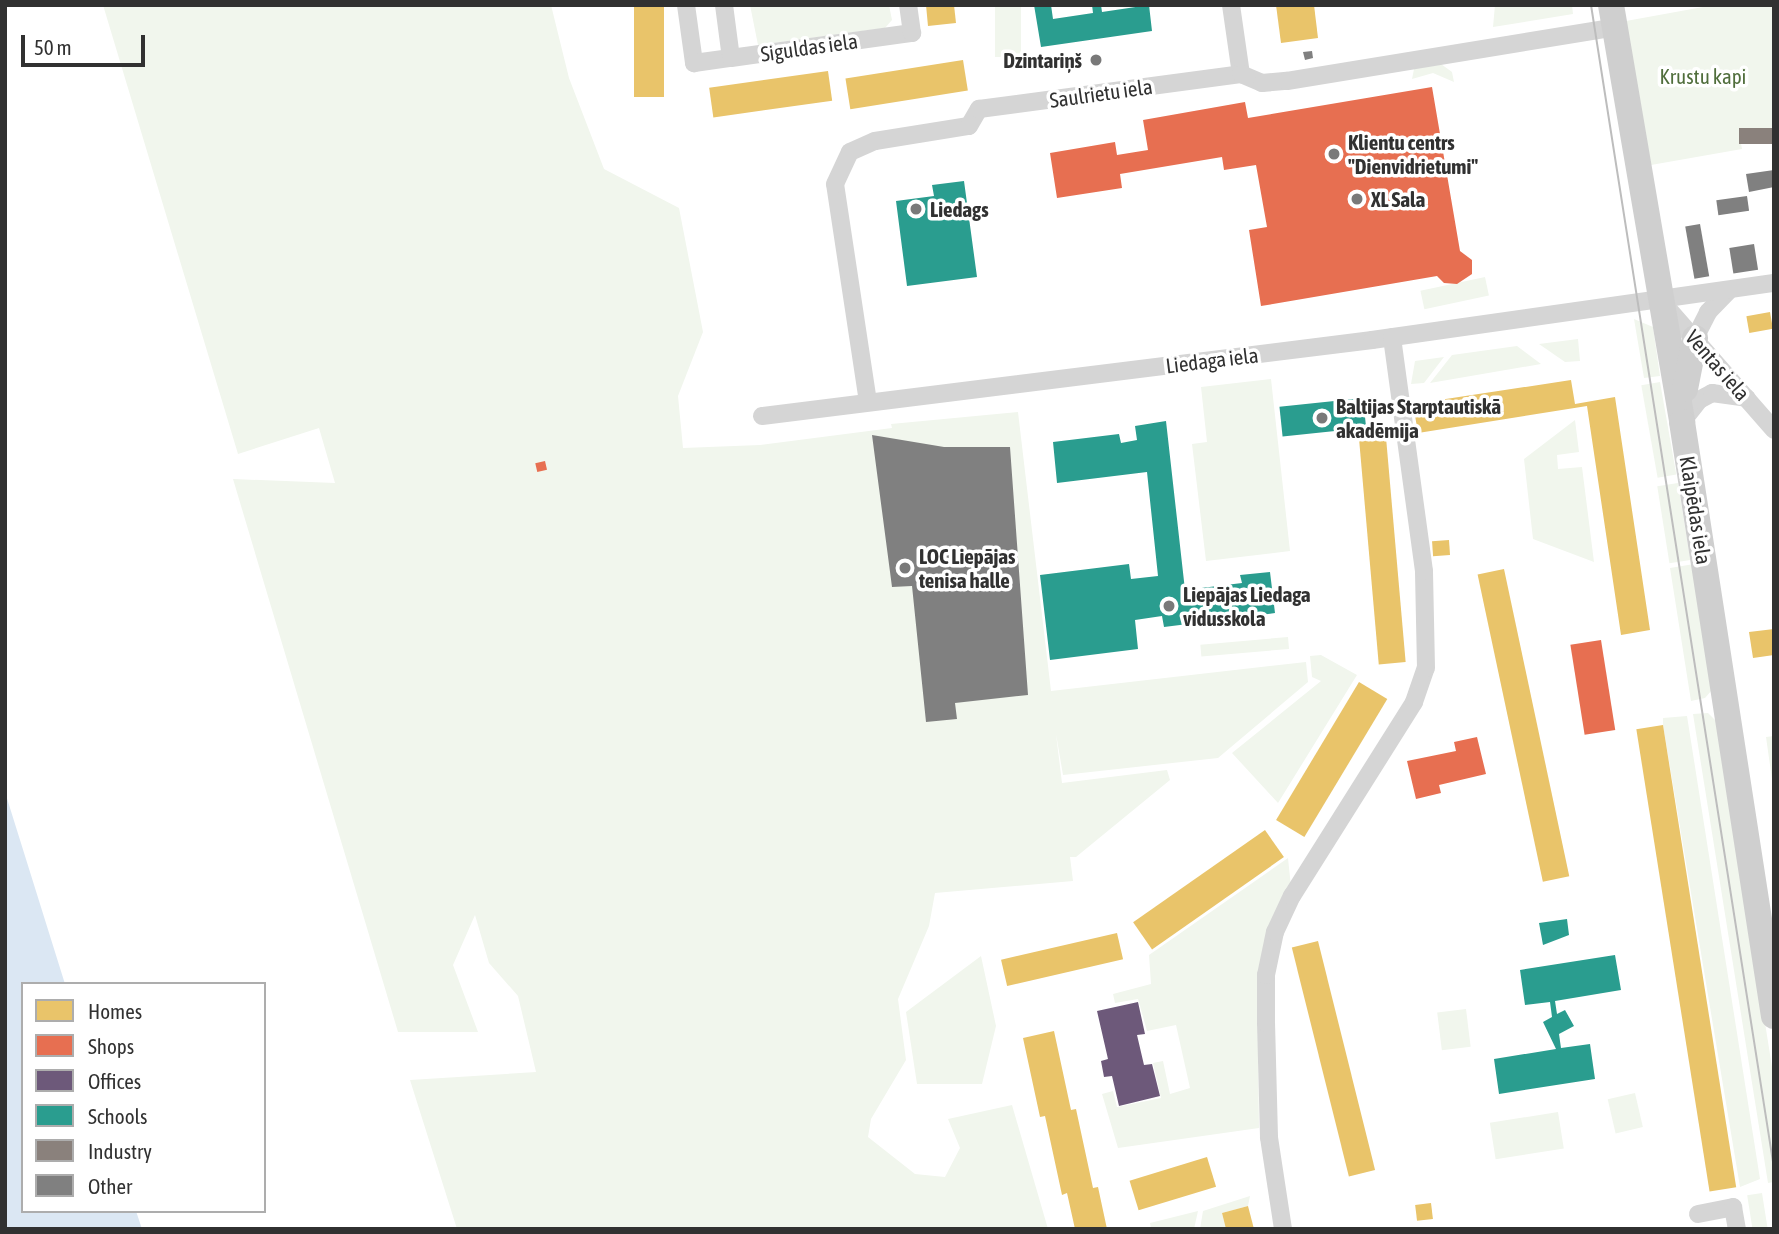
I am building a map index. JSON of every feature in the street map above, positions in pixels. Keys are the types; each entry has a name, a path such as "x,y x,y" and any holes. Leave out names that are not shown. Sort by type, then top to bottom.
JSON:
{"main road":[{"name":"Klaipēdas iela","path":"1613,16 1682,422 1774,1016"},
{"path":"1682,422 1687,364 1695,338"}],"street":[{"path":"686,5 694,63 731,58"},
{"name":"Siguldas iela","path":"724,5 731,58 912,33 908,5"},
{"path":"1231,5 1241,74"},
{"name":"Saulrietu iela","path":"868,402 835,184 850,152 875,141 969,126 979,109 1241,74 1262,83 1287,81 1613,16"},
{"name":"Liedaga iela","path":"762,416 1662,302 1774,283"},
{"path":"1695,338 1708,312 1728,291"},
{"name":"Ventas iela","path":"1662,302 1774,430"},
{"path":"1283,1229 1270,1150 1266,1023 1266,975 1275,932 1292,896 1414,702 1426,668 1424,571 1392,337"},
{"path":"1682,422 1699,400 1712,393 1747,398"},
{"path":"1698,1213 1733,1208 1737,1229"}],"green space":[{"path":"103,5 551,5 569,78 604,169 679,208 703,332 678,396 683,448 760,445 892,428 891,424 1018,412 1051,691 1306,662 1308,682 1218,758 1063,775 1056,734 1062,783 1167,770 1170,780 1076,857 1070,857 1073,881 935,893 929,926 898,999 906,1060 871,1119 868,1137 915,1174 945,1177 960,1148 948,1119 1012,1105 1048,1229 457,1229 410,1080 536,1072 518,996 489,963 475,915 453,965 478,1032 398,1032 233,479 335,483 319,428 238,454"},
{"path":"750,5 889,5 892,20 885,28 758,45"},
{"path":"995,5 1021,5 1021,57 995,57"},
{"path":"1495,5 1572,5 1573,14 1493,27"},
{"name":"Krustu kapi","path":"1714,5 1774,5 1774,128 1739,133 1742,149 1651,165 1626,21"},
{"path":"1441,64 1452,72 1454,82 1433,73 1412,79 1414,69"},
{"path":"1485,277 1489,296 1424,309 1420,291"},
{"path":"1634,319 1653,327 1660,376 1644,378"},
{"path":"1578,339 1580,361 1565,362 1539,344"},
{"path":"1517,346 1541,364 1430,383 1452,355"},
{"path":"1444,357 1424,383 1411,384 1415,361"},
{"path":"1271,379 1290,551 1206,561 1192,444 1207,442 1201,387"},
{"path":"1660,382 1676,475 1658,478 1641,385"},
{"path":"1575,420 1579,452 1557,455 1558,469 1582,467 1594,562 1533,539 1524,459"},
{"path":"1678,483 1690,560 1669,563 1657,486"},
{"path":"1694,564 1712,690 1705,698 1691,701 1670,568"},
{"path":"1288,637 1289,649 1201,657 1200,645"},
{"path":"1321,655 1357,675 1278,803 1232,753 1321,681 1312,677 1310,656"},
{"path":"1708,713 1718,723 1774,1080 1774,1182 1768,1183 1693,714"},
{"path":"1687,716 1760,1179 1740,1187 1663,725 1663,718"},
{"path":"1774,736 1774,793 1766,737"},
{"path":"1288,858 1291,887 1270,923 1257,976 1259,1128 1118,1148 1102,1094 1113,1091 1117,1107 1161,1098 1153,1063 1163,1061 1170,1094 1190,1088 1176,1025 1147,1031 1138,999 1115,1003 1113,994 1151,984 1149,955"},
{"path":"981,956 996,1026 982,1084 917,1084 906,1012"},
{"path":"1466,1009 1471,1047 1442,1050 1437,1013"},
{"path":"1635,1093 1643,1127 1616,1133 1608,1099"},
{"path":"1558,1112 1564,1149 1496,1159 1490,1123"},
{"path":"1762,1193 1768,1229 1753,1229 1747,1195"},
{"path":"1250,1196 1248,1206 1222,1213 1226,1229 1200,1229 1203,1211"},
{"path":"1198,1211 1194,1229 1151,1229 1150,1223"}],"shaded area":[{"path":"5,792 64,982 21,982 21,1213 137,1213 142,1229 5,1229"}],"building: Homes":[{"path":"634,5 664,5 664,97 634,97"},
{"path":"926,5 954,5 956,23 928,26"},
{"path":"1276,5 1314,5 1318,38 1281,43"},
{"path":"963,60 968,91 850,109 845,79"},
{"path":"828,71 832,101 713,117 709,88"},
{"path":"1770,312 1773,329 1749,333 1746,316"},
{"path":"1571,380 1575,404 1615,397 1650,630 1621,635 1587,406 1418,433 1413,404"},
{"path":"1385,426 1406,662 1379,664 1358,428"},
{"path":"1449,540 1450,555 1433,556 1432,541"},
{"path":"1504,569 1569,876 1543,882 1478,575"},
{"path":"1774,629 1774,655 1753,658 1749,632"},
{"path":"1359,682 1387,699 1304,837 1276,820"},
{"path":"1663,725 1736,1187 1710,1191 1636,729"},
{"path":"1265,830 1284,857 1152,949 1133,922"},
{"path":"1117,933 1123,959 1007,986 1001,960"},
{"path":"1318,941 1375,1170 1349,1177 1292,948"},
{"path":"1054,1031 1071,1110 1076,1109 1093,1188 1098,1187 1107,1229 1075,1229 1067,1193 1062,1195 1045,1116 1040,1117 1023,1038"},
{"path":"1207,1157 1216,1187 1139,1210 1130,1181"},
{"path":"1431,1203 1433,1219 1417,1221 1415,1205"},
{"path":"1248,1206 1254,1229 1226,1229 1222,1213"}],"building: Shops":[{"name":"XL Sala","path":"1432,87 1460,251 1472,260 1472,274 1457,284 1444,283 1437,276 1261,306 1249,230 1267,227 1256,165 1224,170 1222,157 1120,174 1122,188 1057,198 1050,153 1115,142 1117,155 1148,150 1143,120 1245,102 1248,118"},
{"path":"545,461 547,470 537,472 535,463"},
{"path":"1601,640 1615,730 1585,735 1570,645"},
{"path":"1477,737 1486,774 1439,785 1441,793 1416,799 1407,761 1456,751 1454,742"}],"building: Offices":[{"path":"1138,1002 1145,1034 1137,1035 1144,1065 1152,1064 1160,1096 1119,1106 1112,1076 1104,1077 1101,1061 1108,1059 1097,1011"}],"building: Schools":[{"path":"1034,5 1051,5 1053,19 1093,13 1092,5 1101,5 1102,12 1149,5 1152,31 1041,47"},
{"path":"964,181 977,277 907,286 896,201 934,196 932,185"},
{"name":"Baltijas Starptautiskā akadēmija","path":"1363,398 1366,428 1283,437 1279,407"},
{"path":"1166,421 1185,590 1242,583 1240,575 1270,572 1275,613 1164,627 1162,616 1135,620 1138,649 1050,660 1040,575 1129,564 1131,579 1158,576 1147,472 1057,483 1053,442 1119,434 1121,443 1137,440 1135,426"},
{"path":"1567,919 1569,935 1543,945 1539,923"},
{"path":"1615,955 1621,990 1555,1001 1557,1014 1565,1010 1574,1026 1559,1034 1561,1048 1590,1044 1595,1079 1499,1094 1494,1059 1556,1049 1543,1022 1552,1017 1550,1002 1525,1005 1520,970"}],"building: Industry":[{"path":"1739,128 1774,128 1774,144 1739,144"}],"building: Other":[{"path":"1312,51 1313,58 1305,60 1303,52"},
{"path":"1774,170 1774,187 1749,192 1746,174"},
{"path":"1747,196 1749,211 1718,215 1716,200"},
{"path":"1700,224 1709,276 1694,279 1685,227"},
{"path":"1754,244 1758,270 1733,274 1729,248"},
{"path":"872,435 944,447 1010,447 1028,695 955,703 957,719 926,722 912,586 892,587"}],"tram line":[{"path":"1591,5 1774,1168"}],"place":[{"name":"Dzintariņš","path":"1096,60"},
{"name":"Klientu centrs \"Dienvidrietumi\"","path":"1334,154"},
{"name":"XL Sala","path":"1357,199"},
{"name":"Liedags","path":"916,209"},
{"name":"Baltijas Starptautiskā akadēmija","path":"1322,418"},
{"name":"LOC Liepājas tenisa halle","path":"905,568"},
{"name":"Liepājas Liedaga vidusskola","path":"1169,606"}]}
